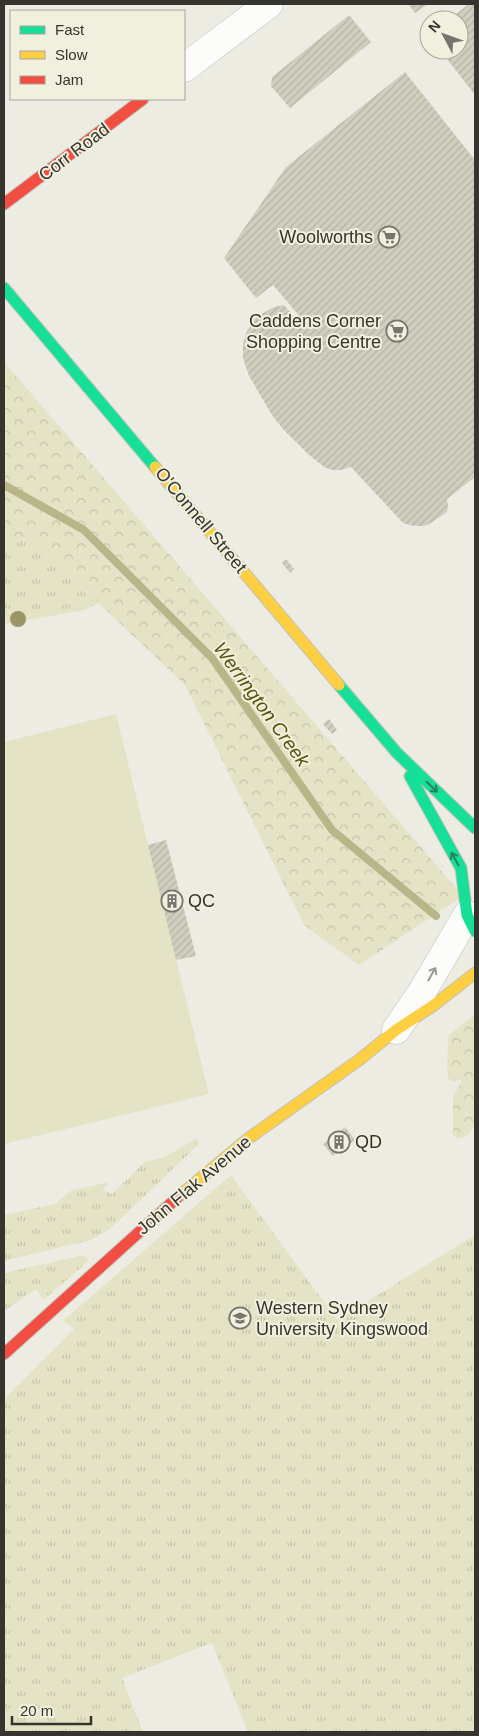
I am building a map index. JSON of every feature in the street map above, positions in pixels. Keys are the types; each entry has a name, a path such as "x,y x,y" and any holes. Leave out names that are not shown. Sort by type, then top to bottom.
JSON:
{"street":[{"path":"185,67 269,4"},
{"name":"Corr Road","path":"4,204 142,100"},
{"name":"O'Connell Street","path":"4,288 397,753 475,828"},
{"name":"O'Connell Street","path":"397,753 461,868 469,917"},
{"path":"469,917 467,891 473,877"},
{"name":"John Flak Avenue","path":"396,1030 469,917"},
{"name":"John Flak Avenue","path":"4,1354 191,1185 249,1138 359,1060 396,1030 434,1005 475,973"}],"green space":[{"path":"4,362 463,896 359,965 304,925 185,685 30,538 4,540"},
{"path":"30,538 98,603 85,610 4,624 4,540"},
{"path":"116,714 209,1094 4,1144 4,742"},
{"path":"475,1014 475,1122 469,1134 457,1139 453,1134 453,1096 462,1081 460,1079 453,1082 448,1078 449,1035"},
{"path":"197,1138 198,1145 110,1229 91,1240 4,1261 4,1215 55,1204 70,1191 109,1182 103,1190 112,1194 145,1162 165,1157"},
{"path":"231,1175 337,1320 475,1235 475,1732 248,1732 212,1643 122,1678 143,1732 4,1732 4,1399 74,1329 64,1320"},
{"path":"84,1255 89,1261 43,1300 36,1289 4,1311 4,1273"}],"building":[{"path":"408,4 428,4 419,10 415,13"},
{"path":"469,4 475,4 475,95 448,60 469,60 469,10 461,10"},
{"path":"349,15 371,42 290,108 271,86 272,77"},
{"path":"405,72 475,160 475,477 447,499 447,512 424,526 403,523 351,467 332,470 324,467 283,429 272,415 249,376 243,358 243,344 246,333 256,317 274,307 284,305 303,328 307,325 273,285 256,298 224,258 286,167"},
{"path":"286,559 294,569 290,573 282,563"},
{"path":"329,719 337,730 332,734 323,724"},
{"name":"QC","path":"166,840 196,956 176,960 148,845"},
{"name":"QD","path":"345,1127 355,1140 333,1156 323,1144"}],"waterway":[{"name":"Werrington Creek","path":"4,485 84,530 212,658 332,830 436,916"}],"traffic: fast":[{"path":"4,288 155,467"},
{"path":"339,685 397,753 475,828"},
{"path":"410,776 461,868 467,915 475,931"}],"traffic: slow":[{"path":"155,467 339,685"},
{"path":"178,1197 249,1138 359,1060 396,1030 434,1005 475,973"}],"traffic: jam":[{"path":"4,204 142,100"},
{"path":"4,1354 178,1197"}],"place":[{"name":"Woolworths","path":"389,237"},
{"name":"Caddens Corner Shopping Centre","path":"397,331"},
{"name":"QC","path":"172,901"},
{"name":"QD","path":"339,1142"},
{"name":"Western Sydney University Kingswood","path":"240,1318"}]}
